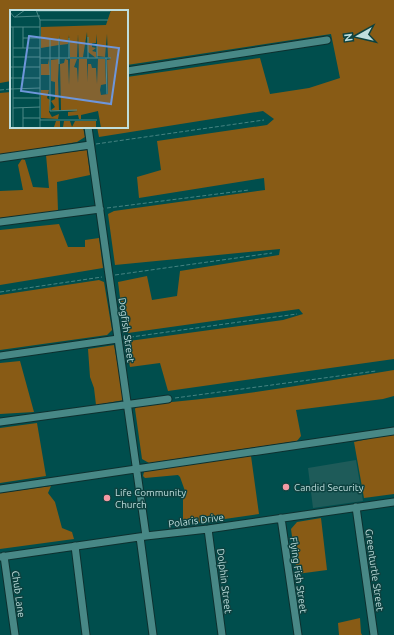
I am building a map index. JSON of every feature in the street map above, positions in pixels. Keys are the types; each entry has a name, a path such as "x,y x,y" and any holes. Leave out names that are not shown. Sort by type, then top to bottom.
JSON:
{"street":[{"path":"128,71 327,40"},
{"name":"Dogfish Street","path":"88,128 137,468 153,635"},
{"path":"0,158 90,145"},
{"path":"0,222 100,209"},
{"path":"0,356 118,339"},
{"path":"0,422 168,399"},
{"path":"0,489 394,431"},
{"name":"Polaris Drive","path":"2,556 143,536 208,529 394,502"},
{"name":"Greenturtle Street","path":"356,508 374,635"},
{"name":"Flying Fish Street","path":"281,518 298,635"},
{"name":"Dolphin Street","path":"208,529 222,635"},
{"path":"75,546 86,635"},
{"name":"Chub Lane","path":"2,556 14,635"}],"path":[{"path":"0,90 10,89"},
{"path":"90,145 264,120"},
{"path":"100,209 249,190"},
{"path":"0,292 272,253"},
{"path":"118,339 297,314"},
{"path":"168,399 376,371"}],"shaded area":[{"path":"0,0 394,0 394,359 168,391 160,363 130,367 126,348 129,341 283,320 303,314 299,309 128,333 124,329 118,282 147,276 152,300 177,296 180,271 279,255 280,249 115,265 108,214 114,211 265,190 264,178 139,198 137,177 161,170 157,141 267,125 274,119 263,111 99,137 97,128 128,128 128,77 260,58 270,94 309,88 340,78 331,34 128,65 128,10 10,10 10,81 0,83"},
{"path":"10,92 10,128 83,128 85,137 77,142 0,155 0,93"},
{"path":"87,150 90,175 57,182 58,211 0,218 0,191 23,190 18,165 22,159 25,160 33,187 49,188 46,155"},
{"path":"59,224 68,247 85,247 85,240 99,238 103,268 0,285 0,230"},
{"path":"99,280 104,282 112,330 107,335 0,350 0,295"},
{"path":"114,345 124,400 96,405 94,388 90,377 88,349"},
{"path":"20,361 34,412 0,414 0,363"},
{"path":"394,370 394,396 383,399 296,410 301,436 297,441 149,463 142,459 135,409 137,405 234,395"},
{"path":"37,423 46,476 0,483 0,428"},
{"path":"386,435 394,435 394,494 364,498 354,442"},
{"path":"251,456 259,514 183,525 183,497 185,491 180,477 178,475 145,478 143,476 144,472 146,471"},
{"path":"356,460 363,501 313,508 308,468"},
{"path":"51,486 48,493 55,502 62,528 72,532 74,539 0,549 0,493"},
{"path":"321,518 327,570 297,574 291,529 297,522"},
{"path":"360,618 362,635 339,635 338,623"}],"place":[{"name":"Candid Security","path":"286,487"},
{"name":"Life Community Church","path":"107,498"}]}
